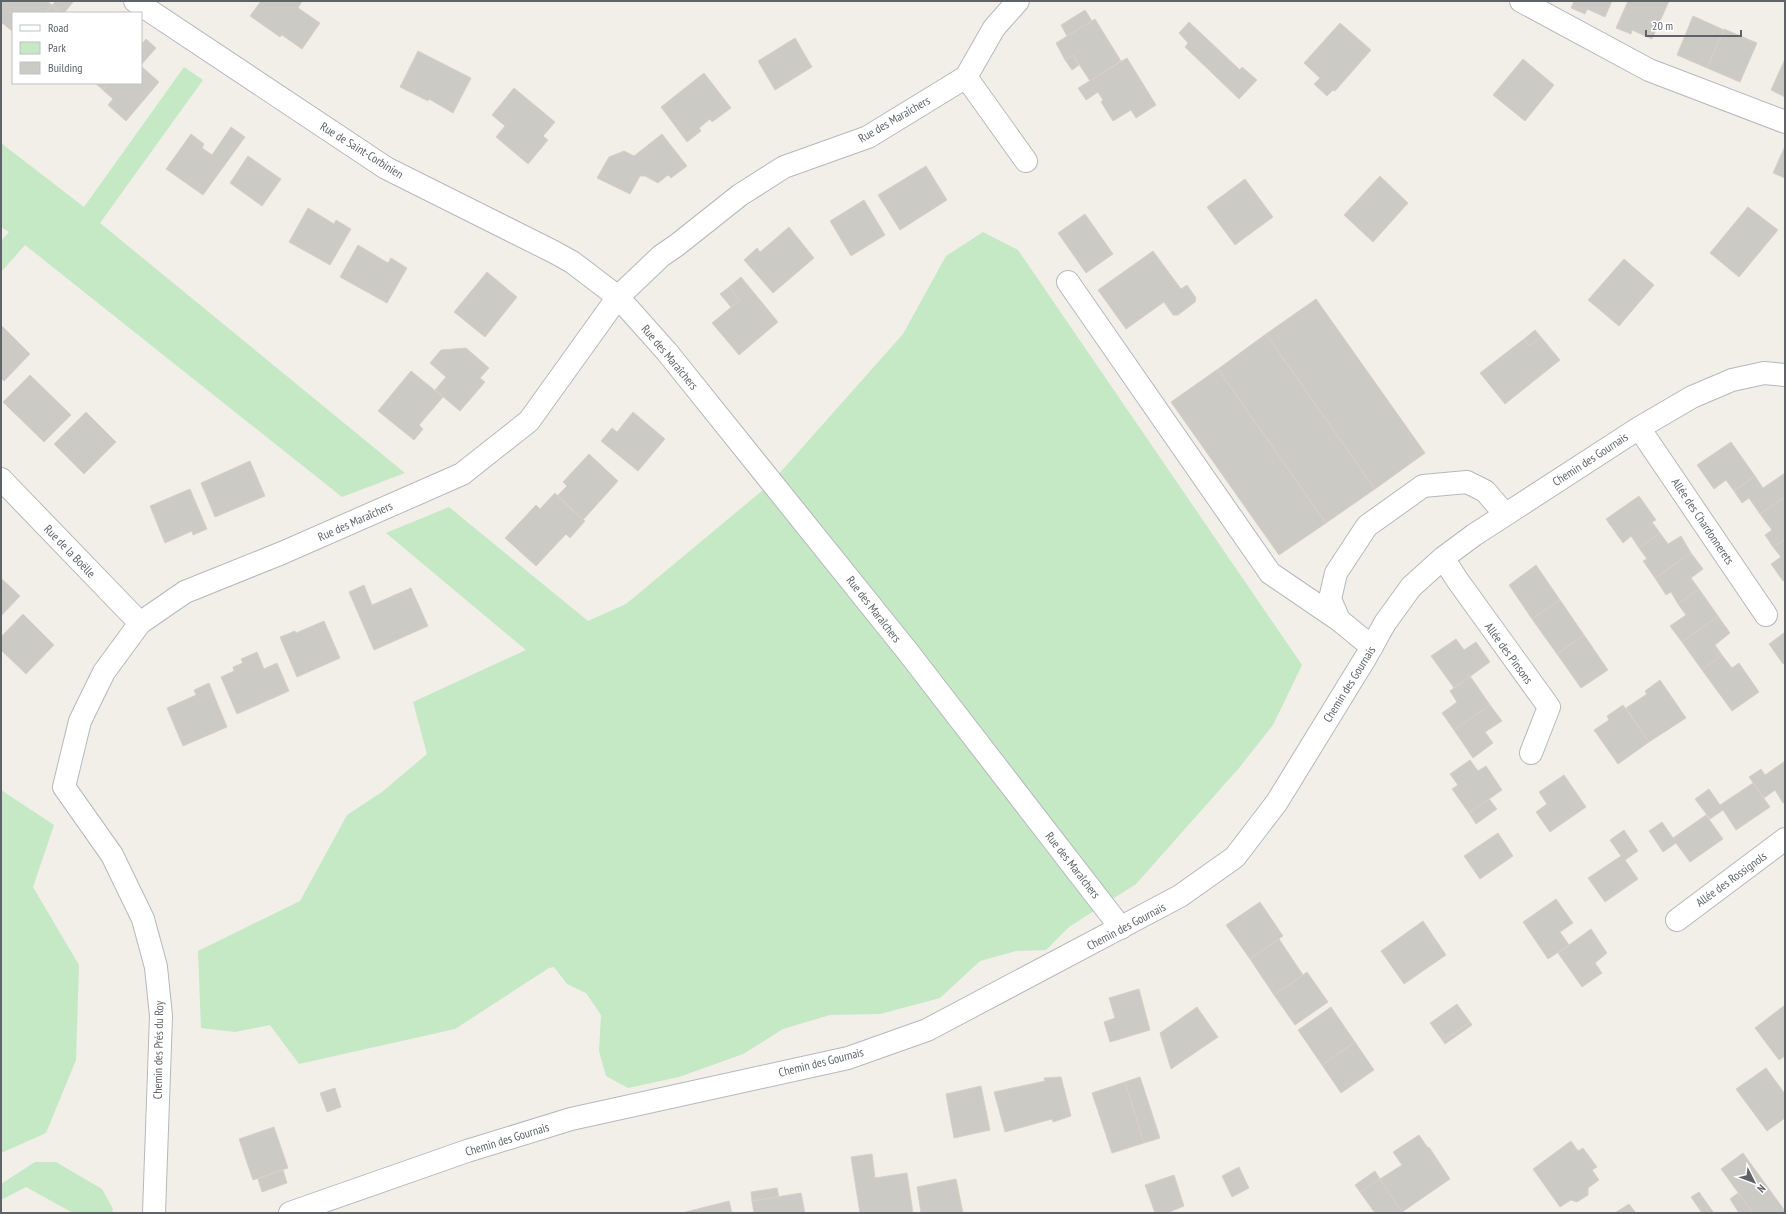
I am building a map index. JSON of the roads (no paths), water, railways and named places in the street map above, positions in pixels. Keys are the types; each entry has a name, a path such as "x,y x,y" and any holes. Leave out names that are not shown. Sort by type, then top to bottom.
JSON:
{"street":[{"name":"Rue de Saint-Corbinien","path":"135,1 386,168 572,262 618,297"},
{"path":"1018,1 994,28 966,76 1026,162"},
{"path":"1521,1 1649,70 1785,122"},
{"name":"Rue des Maraîchers","path":"80,721 104,672 140,623 185,592 282,553 462,474 529,421 618,297 661,256 740,195 784,167 868,137 966,76"},
{"path":"1068,282 1270,573 1338,620 1372,647"},
{"name":"Rue des Maraîchers","path":"618,297 667,352 772,480 908,652 1121,928"},
{"name":"Chemin des Gournais","path":"290,1213 467,1151 571,1119 848,1058 928,1030 1180,896 1235,856 1277,802 1372,647 1385,623 1411,587 1443,558 1505,514 1639,428 1692,397 1732,380 1764,373 1785,375"},
{"name":"Allée des Chardonnerets","path":"1639,428 1766,615"},
{"name":"Rue de la Boëlle","path":"1,479 140,623"},
{"path":"1338,620 1330,599 1336,573 1367,526 1423,486 1467,482 1485,491 1505,514"},
{"name":"Allée des Pinsons","path":"1443,558 1549,707 1531,753"},
{"name":"Chemin des Prés du Roy","path":"80,721 64,787 112,855 143,919 156,966 161,1016 154,1213"},
{"name":"Allée des Rossignols","path":"1676,920 1785,839"}]}
